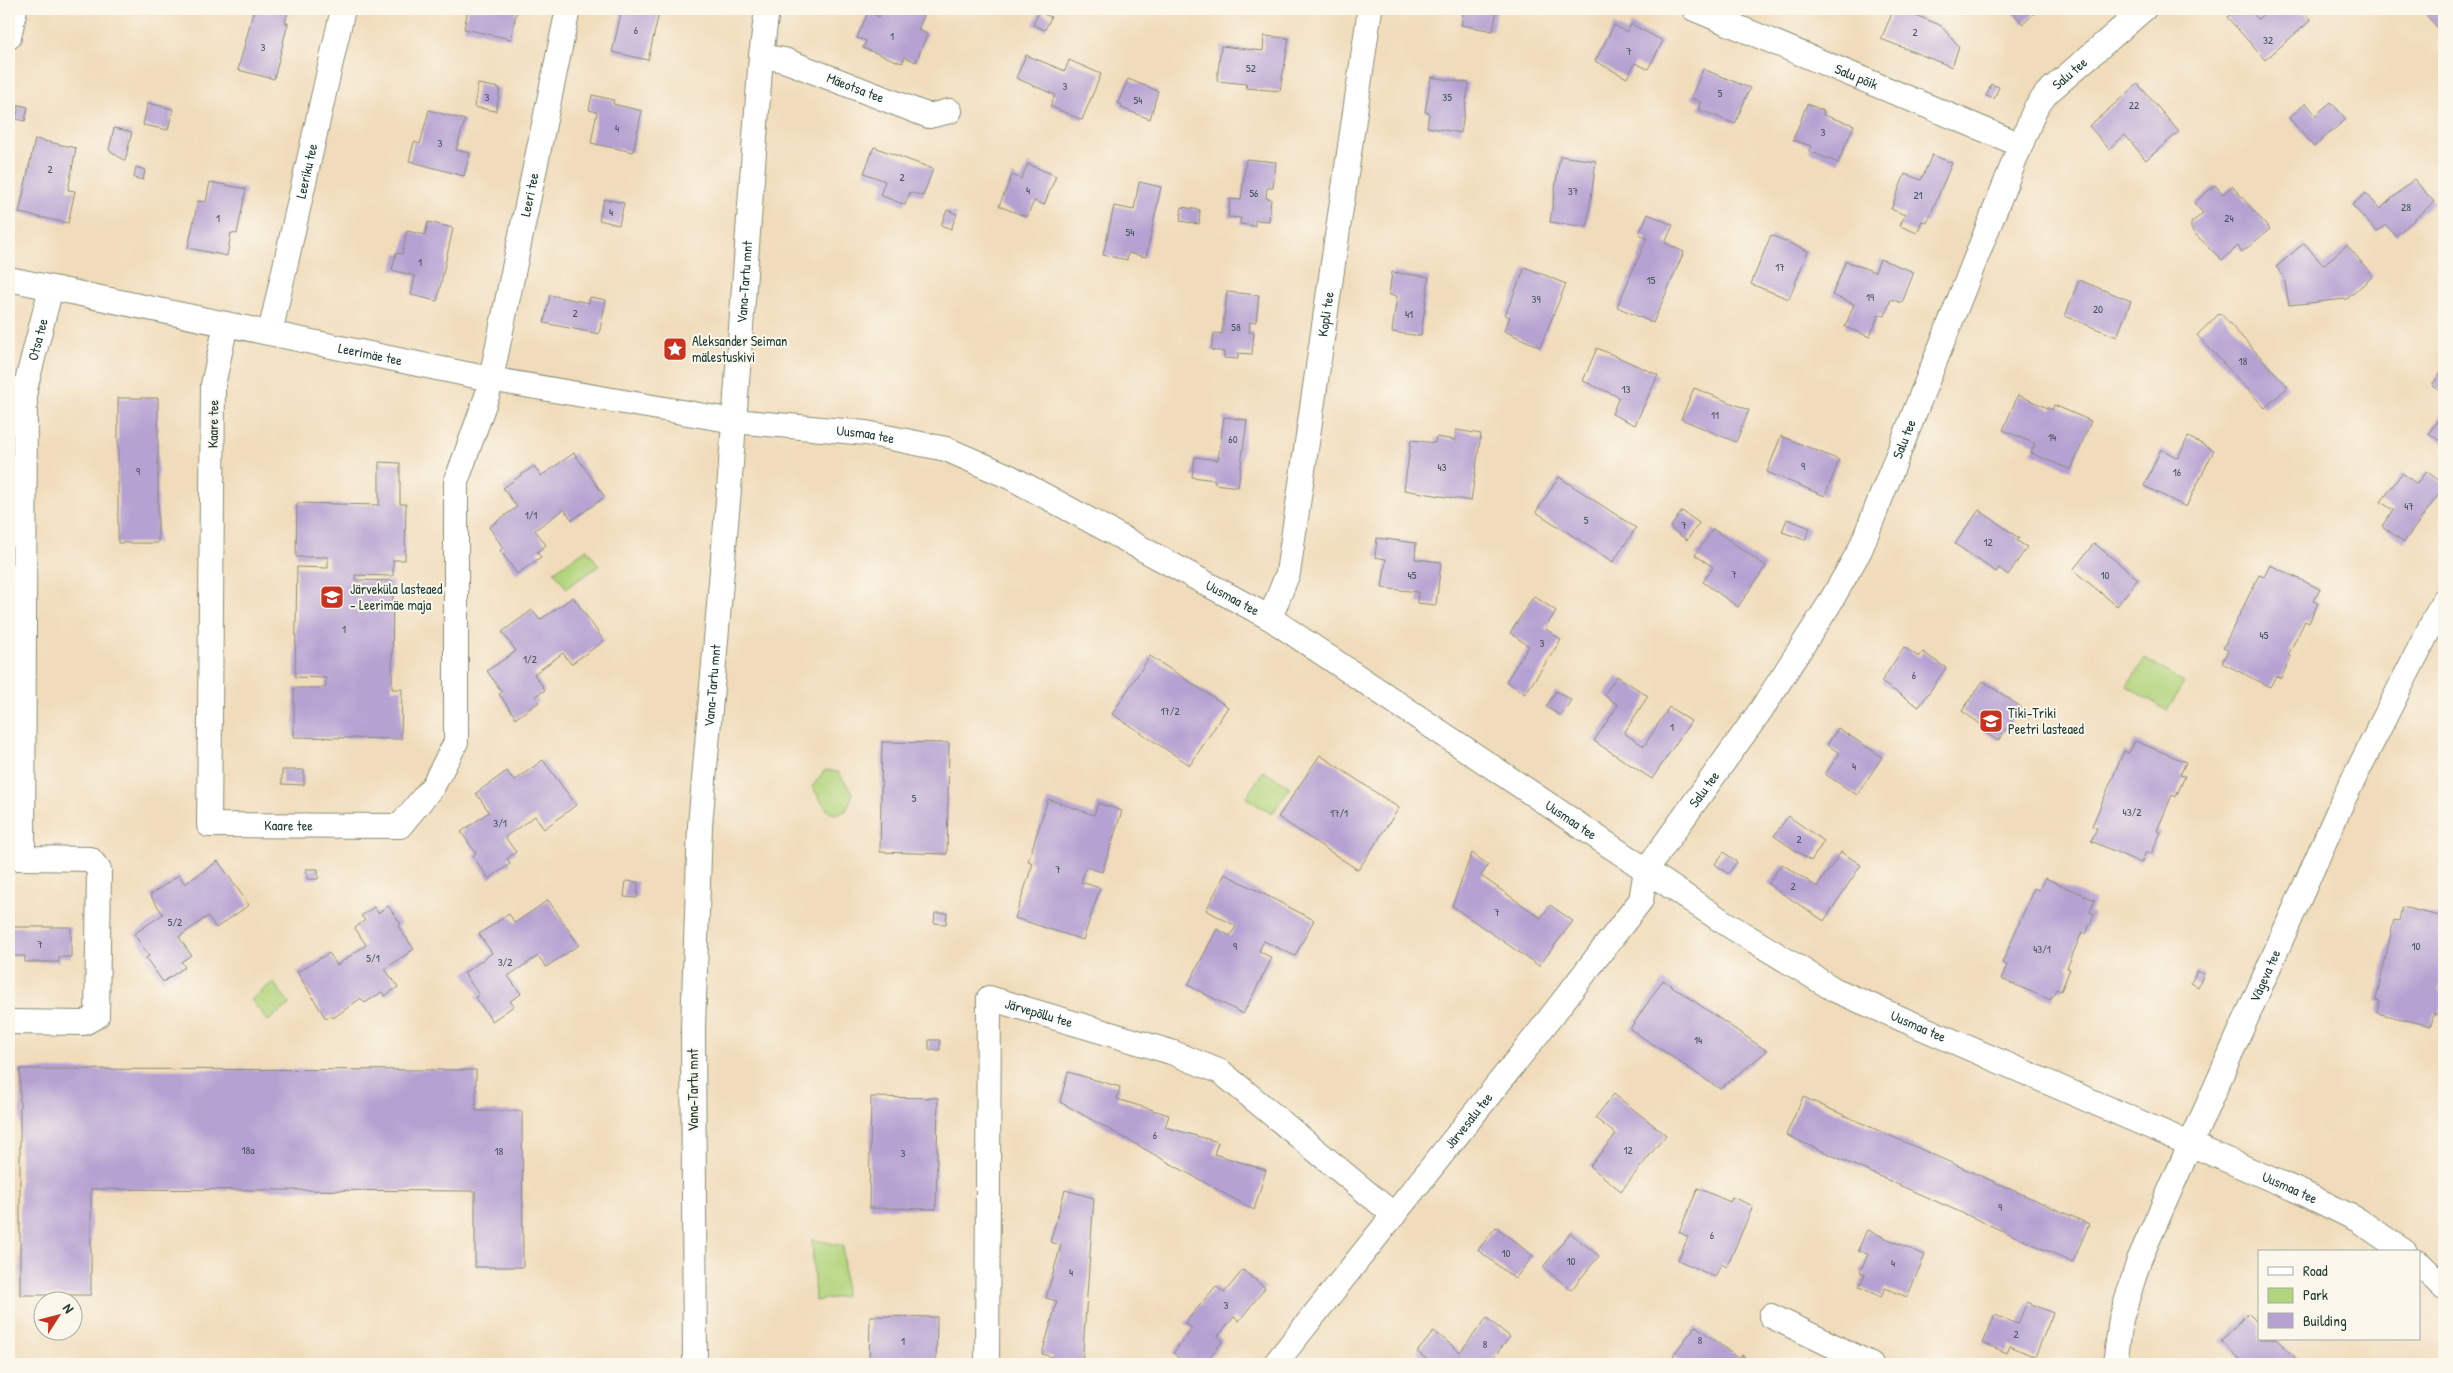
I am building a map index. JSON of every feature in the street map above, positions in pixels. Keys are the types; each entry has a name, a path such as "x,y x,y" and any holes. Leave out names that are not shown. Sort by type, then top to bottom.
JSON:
{"street":[{"path":"9,37 15,9"},
{"name":"Leeriku tee","path":"270,333 343,9"},
{"name":"Leeri tee","path":"490,379 568,9"},
{"name":"Vana-Tartu mnt","path":"695,1364 693,1028 700,826 734,421 761,56 767,9"},
{"name":"Kopli tee","path":"1270,618 1288,573 1370,9"},
{"name":"Salu põik","path":"1694,9 2021,145"},
{"name":"Salu tee","path":"1646,870 1761,710 1828,606 1860,550 2035,108 2047,93 2144,9"},
{"name":"Mäeotsa tee","path":"761,56 784,60 929,116 950,112"},
{"name":"Leerimäe tee","path":"9,279 490,379 734,421"},
{"name":"Otsa tee","path":"16,858 25,389 51,288"},
{"name":"Kaare tee","path":"226,324 213,385 209,825 400,826 433,786 456,742 456,482 488,393 490,379"},
{"name":"Uusmaa tee","path":"734,421 866,433 946,449 1010,477 1270,618 1765,949 1835,990 2190,1144 2358,1220 2402,1250"},
{"name":"Vägeva tee","path":"2115,1364 2121,1319 2139,1260 2342,800 2444,600"},
{"path":"9,1022 84,1023 97,1016 99,870 90,859 16,858"},
{"name":"Järvesalu tee","path":"1275,1364 1641,900 1646,870"},
{"name":"Järvepõllu tee","path":"987,1364 989,998 1171,1052 1221,1072 1394,1215"},
{"path":"2420,1264 2444,1287"},
{"path":"1771,1316 1871,1364"}],"green space":[{"path":"587,549 599,566 566,588 554,571"},
{"path":"2145,658 2184,683 2167,711 2127,686"},
{"path":"825,770 838,772 853,794 846,811 835,814 829,812 812,787"},
{"path":"1263,771 1290,787 1272,814 1246,798"},
{"path":"273,982 290,1004 268,1021 251,1000"},
{"path":"812,1239 843,1246 845,1296 815,1301"}],"building":[{"path":"254,9 288,11 285,23 288,23 274,79 238,70"},
{"path":"468,9 517,9 511,39 464,29"},
{"path":"622,9 660,9 648,60 612,52"},
{"path":"882,9 907,9 924,16 918,30 927,34 916,62 905,57 902,63 863,48 866,41 857,38 868,12 879,17"},
{"path":"1464,9 1497,9 1493,31 1461,25"},
{"path":"1894,9 1900,9 1940,25 1959,46 1952,67 1881,39"},
{"path":"2009,9 2039,9 2023,24"},
{"path":"2238,9 2249,9 2258,19 2269,9 2273,9 2279,15 2286,9 2301,9 2311,20 2265,60 2227,17"},
{"path":"2421,9 2444,9 2444,35"},
{"path":"1039,12 1051,17 1045,30 1033,25"},
{"path":"1631,24 1663,41 1648,69 1635,63 1627,78 1595,61 1614,25 1627,32"},
{"path":"1264,36 1289,38 1280,91 1246,88 1247,84 1217,81 1221,46 1263,51"},
{"path":"1026,55 1065,71 1069,60 1101,74 1082,120 1050,106 1055,95 1016,78"},
{"path":"1703,69 1750,88 1735,124 1698,109 1701,102 1691,98"},
{"path":"1431,77 1469,83 1461,133 1427,127 1429,113 1425,112"},
{"path":"1128,79 1158,91 1150,119 1121,108 1122,105 1118,103"},
{"path":"478,84 500,88 496,111 474,107"},
{"path":"1991,84 1999,87 1994,99 1986,96"},
{"path":"2138,84 2179,132 2146,160 2125,135 2109,149 2089,126"},
{"path":"592,95 614,100 613,104 642,111 633,152 591,143 597,112 589,110"},
{"path":"2331,102 2346,119 2314,147 2289,118 2306,103 2316,115"},
{"path":"148,103 173,109 168,130 143,125"},
{"path":"1807,104 1824,111 1823,115 1854,125 1838,163 1809,151 1811,146 1793,140"},
{"path":"19,105 28,107 25,121 16,119"},
{"path":"429,110 465,120 456,150 470,153 464,176 409,161 414,142 420,144"},
{"path":"114,128 132,132 125,161 109,150"},
{"path":"35,139 76,148 68,190 75,191 68,223 19,213"},
{"path":"874,147 933,169 923,196 910,192 905,205 880,195 885,181 864,173"},
{"path":"1932,155 1952,163 1927,223 1922,221 1917,233 1900,226 1905,215 1891,209 1905,174 1921,180"},
{"path":"1560,156 1596,161 1587,227 1550,222"},
{"path":"1246,159 1276,162 1273,188 1267,188 1266,198 1271,199 1269,221 1255,220 1255,226 1240,224 1241,218 1228,217 1230,199 1241,200"},
{"path":"1028,164 1056,176 1044,205 1034,201 1027,217 999,206 1012,175 1021,179"},
{"path":"136,167 145,170 143,180 134,178"},
{"path":"2414,179 2434,202 2396,236 2386,225 2377,232 2352,205 2366,193 2380,209"},
{"path":"210,182 246,189 237,234 231,233 227,256 188,248 198,201 206,202"},
{"path":"1139,182 1161,187 1146,257 1128,253 1127,260 1103,255 1114,206 1134,210"},
{"path":"2215,185 2223,194 2232,186 2270,229 2242,252 2238,246 2222,260 2191,228 2191,223 2203,213 2194,203"},
{"path":"604,199 624,203 619,225 599,220"},
{"path":"1182,207 1200,210 1199,224 1180,221"},
{"path":"947,210 957,214 951,229 941,225"},
{"path":"1648,214 1673,225 1665,243 1684,252 1653,323 1617,307 1647,238 1639,234"},
{"path":"428,222 453,228 437,301 411,295 415,276 392,270 396,253 402,254 407,231 425,235"},
{"path":"1771,235 1808,251 1789,299 1751,284"},
{"path":"2304,243 2323,265 2347,245 2373,276 2347,299 2289,305 2284,277 2276,267"},
{"path":"1880,259 1914,272 1902,303 1891,299 1885,316 1879,314 1870,337 1845,327 1854,304 1832,295 1846,261 1875,272"},
{"path":"1525,267 1566,284 1540,347 1504,331 1510,317 1505,315"},
{"path":"1392,272 1429,277 1421,336 1392,332 1397,296 1389,295"},
{"path":"2079,280 2131,301 2117,337 2065,316"},
{"path":"1227,292 1259,295 1256,322 1250,322 1249,332 1254,332 1252,354 1238,353 1238,359 1224,358 1224,352 1211,350 1214,333 1222,334"},
{"path":"550,295 589,303 590,297 606,300 599,334 544,323"},
{"path":"2220,313 2288,387 2265,408 2197,335"},
{"path":"1597,348 1658,375 1635,425 1612,414 1619,397 1583,381"},
{"path":"2444,367 2444,393 2432,385"},
{"path":"1694,388 1749,410 1736,442 1681,419"},
{"path":"2018,395 2052,410 2054,405 2091,421 2071,470 2031,453 2035,444 2003,430"},
{"path":"118,398 158,398 158,543 118,543"},
{"path":"2444,410 2444,443 2429,433"},
{"path":"1224,417 1247,420 1238,487 1215,484 1215,480 1192,477 1195,457 1218,460"},
{"path":"1456,430 1481,434 1471,501 1404,490 1411,440 1435,443 1436,437 1455,440"},
{"path":"1781,436 1839,460 1825,496 1767,472"},
{"path":"2188,437 2214,450 2186,507 2144,486 2161,449 2178,458"},
{"path":"574,453 605,497 572,520 564,509 535,530 546,545 537,552 541,557 517,574 500,550 503,548 489,527 517,507 503,488 534,466 541,476"},
{"path":"379,462 400,463 400,504 406,504 405,560 393,560 393,576 355,575 355,580 393,581 392,689 402,689 401,739 294,737 294,688 325,688 326,678 295,677 297,567 328,568 328,557 296,557 297,503 379,505"},
{"path":"2426,471 2444,484 2444,487 2404,542 2382,526 2393,510 2381,502 2402,473 2417,484"},
{"path":"1559,477 1636,528 1613,562 1536,512"},
{"path":"1979,510 2019,538 2017,541 2027,547 2008,575 1999,568 1996,572 1955,544"},
{"path":"1682,511 1699,523 1687,540 1670,528"},
{"path":"1787,519 1810,528 1805,540 1782,532"},
{"path":"1713,529 1766,566 1738,607 1703,582 1713,567 1695,555"},
{"path":"1377,538 1416,543 1415,559 1441,562 1436,605 1417,603 1418,592 1382,588 1386,559 1375,557"},
{"path":"2094,543 2138,579 2117,606 2073,570"},
{"path":"2270,565 2320,589 2314,601 2318,603 2309,623 2305,621 2288,655 2291,657 2281,678 2276,676 2270,687 2222,663 2228,650 2223,648 2259,575 2264,577"},
{"path":"1534,596 1556,611 1545,628 1561,640 1525,694 1506,681 1529,646 1510,633"},
{"path":"573,597 604,641 571,664 563,653 534,674 545,690 535,696 539,702 516,718 499,694 502,692 487,671 516,651 502,632 532,610 540,620"},
{"path":"1904,647 1919,657 1923,652 1946,668 1919,707 1881,682"},
{"path":"1150,656 1228,707 1190,765 1112,714"},
{"path":"1617,676 1648,696 1624,733 1644,746 1669,707 1691,721 1652,779 1594,741 1618,705 1604,695"},
{"path":"1983,681 2021,707 1998,741 1983,731 1986,728 1962,711"},
{"path":"1556,691 1571,700 1561,716 1546,707"},
{"path":"1838,728 1882,757 1857,795 1825,774 1840,753 1827,745"},
{"path":"2135,741 2186,762 2180,775 2185,776 2176,797 2172,795 2157,831 2161,832 2151,854 2146,852 2141,863 2091,841 2097,828 2092,826 2124,751 2129,753"},
{"path":"882,742 949,743 947,854 880,852"},
{"path":"1320,755 1399,808 1358,870 1278,817"},
{"path":"543,760 576,805 544,829 535,816 505,837 516,852 507,859 511,863 489,879 473,856 476,853 461,832 489,812 476,793 507,771 514,781"},
{"path":"282,770 304,770 304,785 282,784"},
{"path":"1048,799 1094,815 1098,803 1122,811 1102,872 1086,867 1081,882 1100,888 1083,940 1015,918 1033,863 1028,861"},
{"path":"1788,816 1824,841 1811,861 1774,836"},
{"path":"1724,852 1737,862 1728,874 1715,864"},
{"path":"1841,852 1861,865 1824,921 1768,884 1782,864 1817,887"},
{"path":"1472,853 1488,865 1481,876 1541,918 1550,905 1573,921 1539,966 1452,906"},
{"path":"218,861 249,905 216,928 208,916 179,937 191,955 181,962 185,967 163,982 146,958 149,956 134,934 163,914 150,895 179,875 185,884"},
{"path":"306,869 318,869 318,879 307,879"},
{"path":"1225,874 1314,920 1295,956 1264,941 1259,951 1272,958 1243,1014 1188,985 1217,929 1230,936 1236,926 1206,910"},
{"path":"2045,878 2095,900 2090,912 2094,914 2086,934 2082,932 2067,968 2070,969 2061,991 2056,989 2051,1000 2001,979 2007,965 2002,963 2034,888 2039,890"},
{"path":"626,881 638,882 637,898 624,897"},
{"path":"548,900 579,945 546,967 538,956 508,976 521,994 510,1001 514,1006 492,1021 475,997 479,995 464,973 492,953 479,934 509,914 515,923"},
{"path":"388,906 401,924 398,926 414,949 385,969 398,987 385,996 382,992 365,1003 361,998 333,1018 331,1015 326,1019 297,972 329,953 337,965 366,945 355,928 365,920 361,916 374,907 378,913"},
{"path":"2402,907 2444,917 2444,971 2439,992 2444,995 2439,1015 2434,1013 2431,1026 2377,1013 2380,1001 2376,1000 2394,920 2399,921"},
{"path":"935,913 947,913 946,924 934,923"},
{"path":"11,927 71,927 71,957 59,957 59,962 25,962 25,956 9,956"},
{"path":"2197,971 2204,974 2198,987 2191,983"},
{"path":"1663,980 1767,1051 1720,1089 1630,1029"},
{"path":"929,1040 940,1040 940,1050 929,1050"},
{"path":"20,1069 476,1070 476,1111 522,1111 523,1267 475,1267 475,1191 91,1189 91,1295 82,1295 82,1290 32,1290 32,1295 20,1295"},
{"path":"1068,1072 1120,1087 1117,1099 1169,1115 1165,1127 1218,1142 1214,1154 1266,1170 1254,1210 1060,1102"},
{"path":"1614,1094 1666,1135 1621,1191 1590,1166 1616,1134 1595,1118"},
{"path":"871,1097 938,1098 936,1209 869,1208"},
{"path":"1803,1097 2089,1224 2073,1262 1786,1135"},
{"path":"1698,1188 1730,1202 1732,1197 1753,1206 1727,1267 1721,1264 1715,1277 1678,1260 1688,1237 1679,1232"},
{"path":"1065,1190 1094,1198 1082,1364 1051,1364 1053,1357 1042,1354 1057,1301 1046,1298 1061,1245 1050,1242"},
{"path":"1496,1227 1533,1256 1515,1279 1478,1250"},
{"path":"1867,1230 1925,1255 1907,1297 1885,1288 1881,1297 1859,1287 1865,1274 1860,1272 1868,1254 1858,1250"},
{"path":"1570,1233 1599,1256 1571,1290 1543,1267"},
{"path":"1243,1270 1265,1288 1239,1321 1234,1317 1218,1336 1223,1341 1204,1364 1186,1364 1173,1353 1192,1329 1185,1323 1216,1286 1224,1293"},
{"path":"2027,1302 2053,1313 2035,1357 2010,1346 2007,1353 1983,1343 1995,1315 2018,1324"},
{"path":"2248,1313 2258,1323 2258,1340 2277,1340 2302,1364 2245,1364 2221,1341"},
{"path":"870,1316 937,1317 936,1364 869,1364"},
{"path":"1487,1318 1510,1337 1488,1364 1473,1364 1464,1358 1459,1364 1433,1364 1417,1352 1434,1331 1460,1352"},
{"path":"1696,1326 1739,1359 1742,1355 1754,1364 1684,1364 1673,1355"},
{"path":"90,1360 293,1362 293,1364 90,1364"}],"place":[{"name":"Aleksander Seiman mälestuskivi","path":"675,349"},
{"name":"Järveküla lasteaed - Leerimäe maja","path":"332,597"},
{"name":"Tiki-Triki Peetri lasteaed","path":"1991,721"}]}
